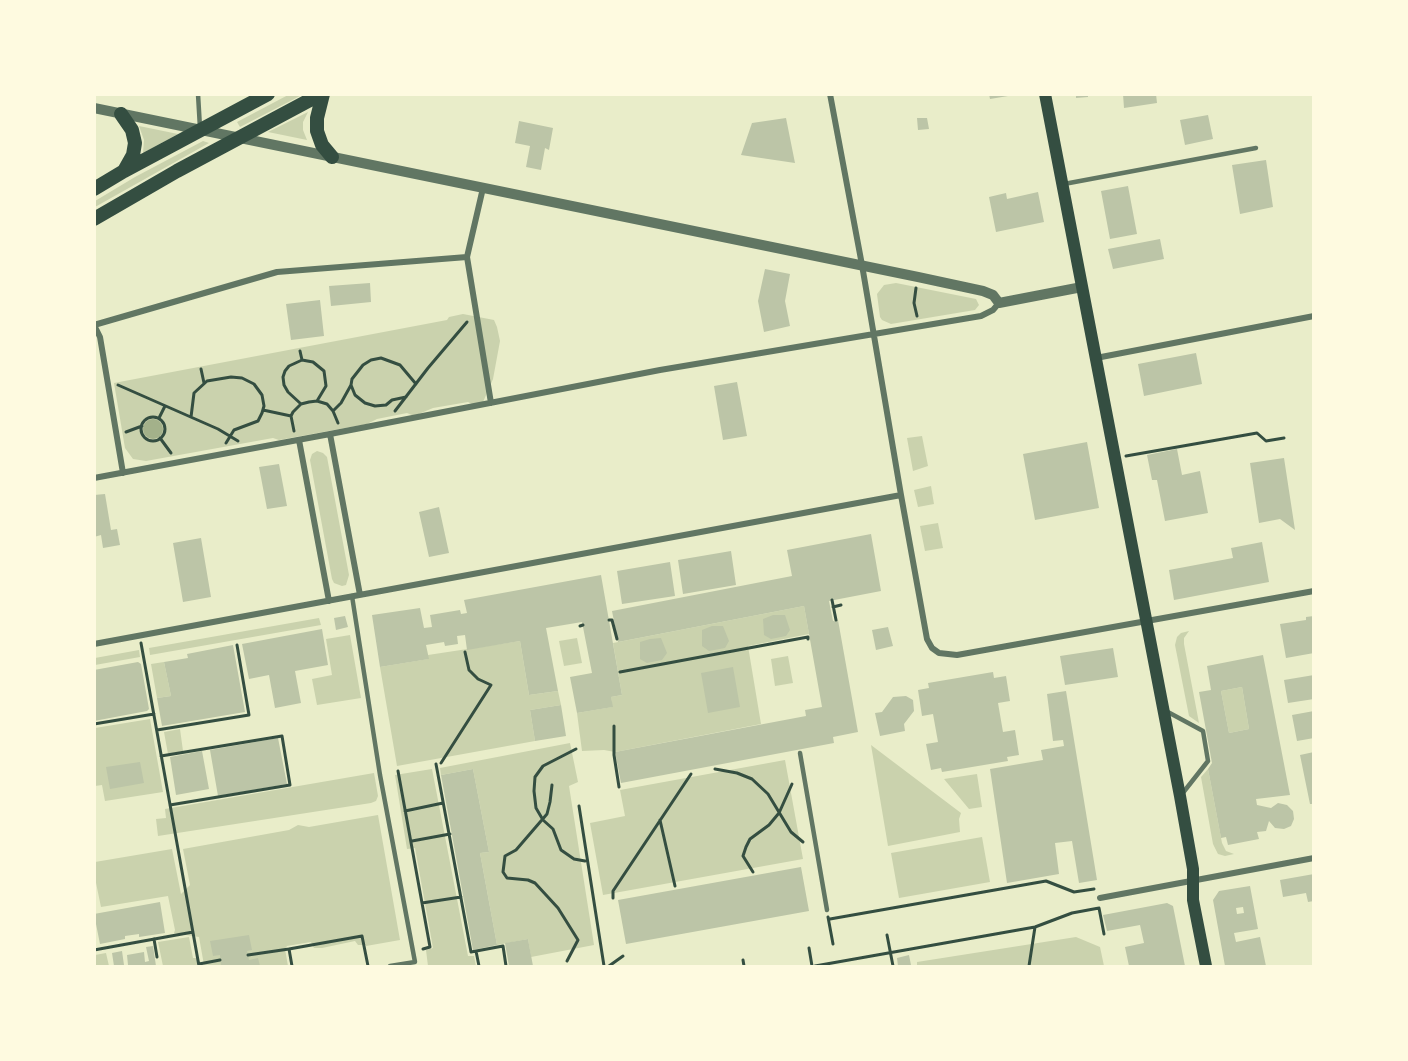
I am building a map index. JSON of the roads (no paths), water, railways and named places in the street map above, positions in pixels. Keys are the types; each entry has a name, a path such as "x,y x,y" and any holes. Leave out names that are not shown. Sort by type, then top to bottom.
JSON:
{"main road":[{"path":"94,189 268,94"},
{"path":"94,219 177,171 322,94"},
{"path":"322,94 317,131 322,145 332,157"},
{"path":"1045,94 1164,709 1193,869 1193,900 1206,966"},
{"path":"121,114 132,130 135,143 133,154 124,171"}],"street":[{"path":"830,94 927,639 932,648 939,653 957,655 1314,591"},
{"path":"94,108 983,291 993,295 999,303"},
{"path":"483,188 467,257 491,403"},
{"path":"123,472 100,338 94,325 277,272 467,257"},
{"path":"94,478 660,370 981,316 993,310 999,303 1082,287"},
{"path":"1095,358 1314,316"},
{"path":"330,434 356,596"},
{"path":"299,440 329,601"},
{"path":"94,644 901,495"},
{"path":"1100,898 1314,858"}],"lane":[{"path":"198,94 201,131"},
{"path":"1063,185 1256,148"},
{"path":"356,596 380,775 415,962 390,966"},
{"path":"1164,709 1203,731 1208,761 1180,796"},
{"path":"800,753 827,910"}]}
